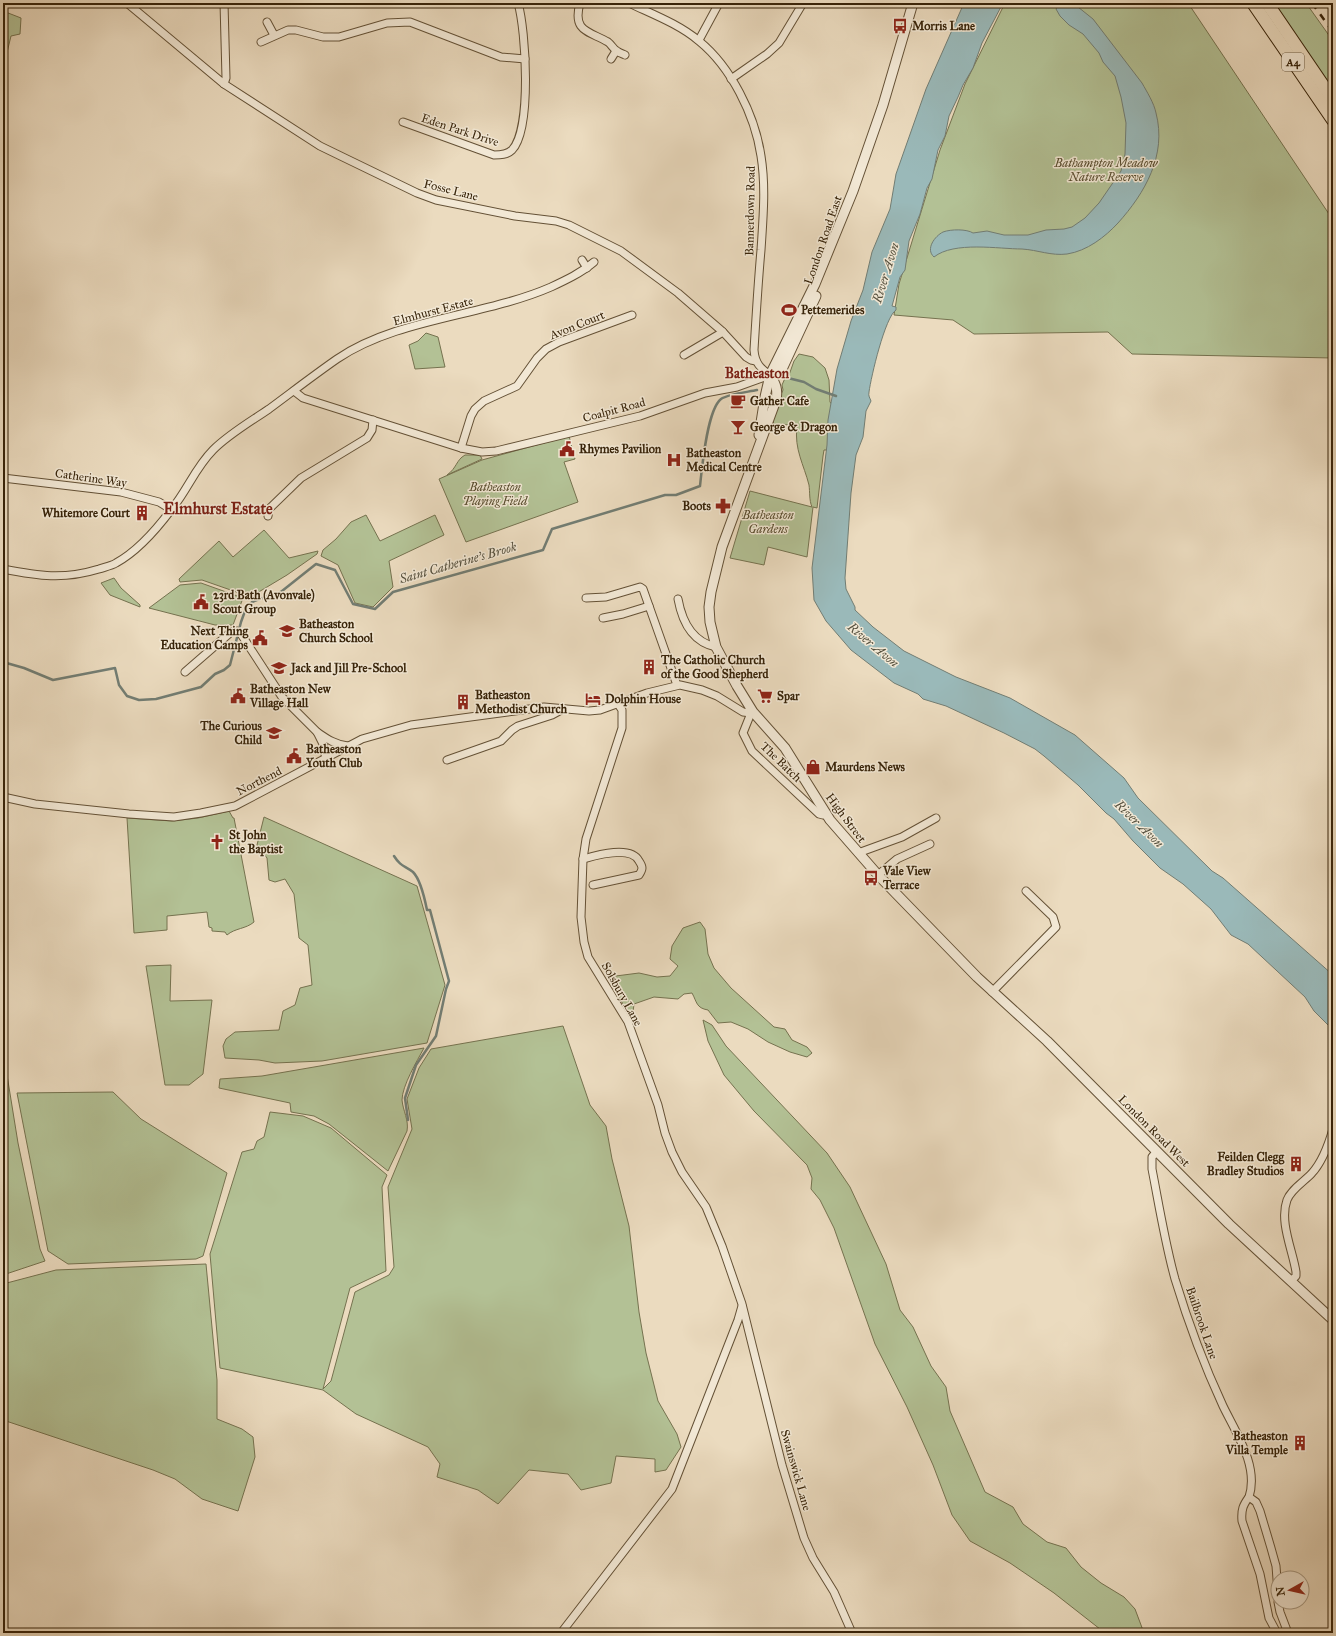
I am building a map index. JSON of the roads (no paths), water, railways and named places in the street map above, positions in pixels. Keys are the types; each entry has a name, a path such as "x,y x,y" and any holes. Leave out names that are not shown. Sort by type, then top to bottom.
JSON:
{"highway":[{"name":"A4","path":"1253,3 1333,120"},
{"name":"A4","path":"1267,3 1333,100"}],"street":[{"name":"Fosse Lane","path":"127,3 224,84 320,146 417,193 436,200 515,216 556,221 569,225 621,251 678,293 723,332 746,357 756,361"},
{"path":"224,3 226,78 224,84"},
{"name":"Eden Park Drive","path":"403,122 494,155 504,155 511,151 519,137 525,100 525,59 518,3"},
{"path":"580,3 578,10 578,21 584,30 590,35 609,43 616,51 625,55"},
{"name":"Bannerdown Road","path":"629,3 699,40 722,64 747,110 761,155 763,173 762,229 754,350 756,361"},
{"path":"699,40 719,3"},
{"path":"731,79 768,54 779,43 803,3"},
{"name":"London Road East","path":"770,376 784,367 808,316 832,256 844,222 851,193 883,104 913,3"},
{"path":"267,22 274,35"},
{"path":"260,42 288,30 296,30 323,37 339,37 387,23 410,22 501,57 525,59"},
{"path":"611,59 616,51"},
{"path":"582,260 586,268"},
{"name":"Elmhurst Estate","path":"172,510 199,465 214,450 240,429 339,358 369,342 399,331 532,295 566,280 594,262"},
{"name":"Avon Court","path":"461,448 471,416 475,409 484,401 517,386 533,363 546,349 559,342 632,314"},
{"path":"684,355 723,332"},
{"path":"756,361 760,368 770,376"},
{"name":"Coalpit Road","path":"461,448 482,452 496,451 640,416 705,393 737,387 770,376"},
{"name":"High Street","path":"770,376 763,407 757,450 718,563 709,607 710,622 716,647 736,686 752,712 785,748 825,812 858,853 992,992 1046,1041"},
{"path":"294,391 303,398 461,448"},
{"path":"268,516 269,509 301,478 367,438 372,430 374,420"},
{"name":"Catherine Way","path":"3,478 121,492 159,502 172,510"},
{"path":"3,569 40,575 68,576 82,574 115,564 149,537 172,510"},
{"path":"586,598 606,597 640,587 643,589 678,685 702,690 729,702 743,712 752,712"},
{"path":"678,599 681,616 685,624 705,644 716,647"},
{"path":"603,618 649,606"},
{"path":"185,672 231,632 239,632 282,697 317,732 340,745 348,746"},
{"name":"Northend","path":"3,797 35,804 129,814 181,816 201,813 235,806 348,746 377,734 411,725 544,707 589,711 618,704 647,693 678,685"},
{"name":"Solsbury Lane","path":"618,704 622,710 622,728 586,839 583,859 581,916 584,942 588,957 628,1022 658,1105 665,1133 672,1152 682,1172 706,1207 722,1246 742,1304"},
{"path":"447,760 501,741 518,726 552,715 563,709"},
{"name":"The Batch","path":"752,712 743,733 752,751 819,814 822,815 825,812"},
{"path":"317,732 323,744 326,758"},
{"path":"858,853 902,837 936,818"},
{"path":"878,875 897,859 930,844"},
{"path":"583,859 609,853 632,853 638,858 642,865 639,875 594,885"},
{"path":"992,992 1056,927 1053,917 1026,891"},
{"name":"London Road West","path":"1046,1041 1229,1224 1333,1320"},
{"path":"1291,1281 1296,1276 1296,1272 1287,1232 1285,1214 1287,1200 1290,1194 1318,1166 1333,1129"},
{"name":"Bailbrook Lane","path":"1157,1151 1152,1157 1152,1169 1175,1278 1206,1368 1246,1455 1251,1472 1252,1488 1241,1512 1242,1521 1260,1574 1269,1618 1277,1633"},
{"path":"561,1633 672,1489 738,1320 742,1304"},
{"name":"Swainswick Lane","path":"742,1304 782,1465 804,1538 813,1558 834,1592 852,1633"},
{"path":"1249,1497 1256,1502 1260,1511 1276,1570"},
{"path":"1280,1610 1288,1633"}],"water":[{"name":"River Avon","path":"964,3 1003,3 982,43 973,68 963,85 949,116 945,136 938,150 932,179 927,188 920,214 909,241 905,270 900,277 892,306 896,307 896,310 887,324 876,361 869,393 871,401 866,411 863,437 856,455 851,493 845,578 846,589 855,610 873,627 904,651 956,677 1010,698 1075,735 1124,778 1138,798 1212,871 1223,878 1333,975 1333,1030 1314,1011 1305,997 1248,944 1231,935 1211,909 1183,884 1160,868 1133,841 1114,819 1044,756 1035,749 1004,733 946,706 923,699 918,694 894,683 851,650 826,621 814,600 812,568 827,445 828,420 837,369 851,321 863,290 872,252 890,209 896,174 926,89"},
{"path":"1059,3 1073,3 1093,19 1142,83 1152,101 1159,129 1158,144 1156,158 1145,186 1137,199 1118,223 1095,243 1082,250 1067,254 1055,254 1022,249 965,247 943,252 934,257 930,250 932,243 940,234 946,231 963,230 973,233 987,231 1004,235 1028,235 1046,230 1072,227 1085,218 1099,203 1121,171 1125,154 1126,123 1115,76 1103,62 1099,53 1083,34 1069,25 1060,16 1056,9"}],"waterway":[{"name":"Saint Catherine's Brook","path":"788,378 804,382 816,389 836,396"},
{"name":"Saint Catherine's Brook","path":"3,662 24,668 53,680 115,668 119,685 127,696 139,700 156,699 201,687 215,674 224,670 230,665 241,622 245,611 252,602 270,595 277,595 316,564 335,570 353,604 375,609 393,592 543,550 552,529 665,495 676,495 700,486 706,440 716,405 724,397 757,390"},
{"path":"394,856 396,860 413,872 418,879 427,910 430,910 449,981 436,1036 416,1065 405,1098 408,1120"}],"railway":[{"path":"1312,3 1333,32"}],"place":[{"name":"Morris Lane","path":"900,26"},
{"name":"Pettemerides","path":"789,310"},
{"name":"Gather Cafe","path":"738,401"},
{"name":"George & Dragon","path":"738,427"},
{"name":"Rhymes Pavilion","path":"567,449"},
{"name":"Batheaston Medical Centre","path":"674,460"},
{"name":"Boots","path":"723,506"},
{"name":"Whitemore Court","path":"142,513"},
{"name":"23rd Bath (Avonvale) Scout Group","path":"201,602"},
{"name":"Batheaston Church School","path":"287,631"},
{"name":"Next Thing Education Camps","path":"260,638"},
{"name":"The Catholic Church of the Good Shepherd","path":"649,667"},
{"name":"Jack and Jill Pre-School","path":"279,668"},
{"name":"Batheaston New Village Hall","path":"238,696"},
{"name":"Spar","path":"765,696"},
{"name":"Dolphin House","path":"593,699"},
{"name":"Batheaston Methodist Church","path":"463,702"},
{"name":"The Curious Child","path":"274,733"},
{"name":"Batheaston Youth Club","path":"294,756"},
{"name":"Maurdens News","path":"813,767"},
{"name":"St John the Baptist","path":"217,842"},
{"name":"Vale View Terrace","path":"871,878"},
{"name":"Feilden Clegg Bradley Studios","path":"1296,1164"},
{"name":"Batheaston Villa Temple","path":"1300,1443"}],"district":[{"name":"Batheaston","path":"757,373"},
{"name":"Elmhurst Estate","path":"218,508"}],"park label":[{"name":"Bathampton Meadow Nature Reserve","path":"1106,170"},
{"name":"Batheaston Playing Field","path":"495,494"},
{"name":"Batheaston Gardens","path":"768,522"}]}
